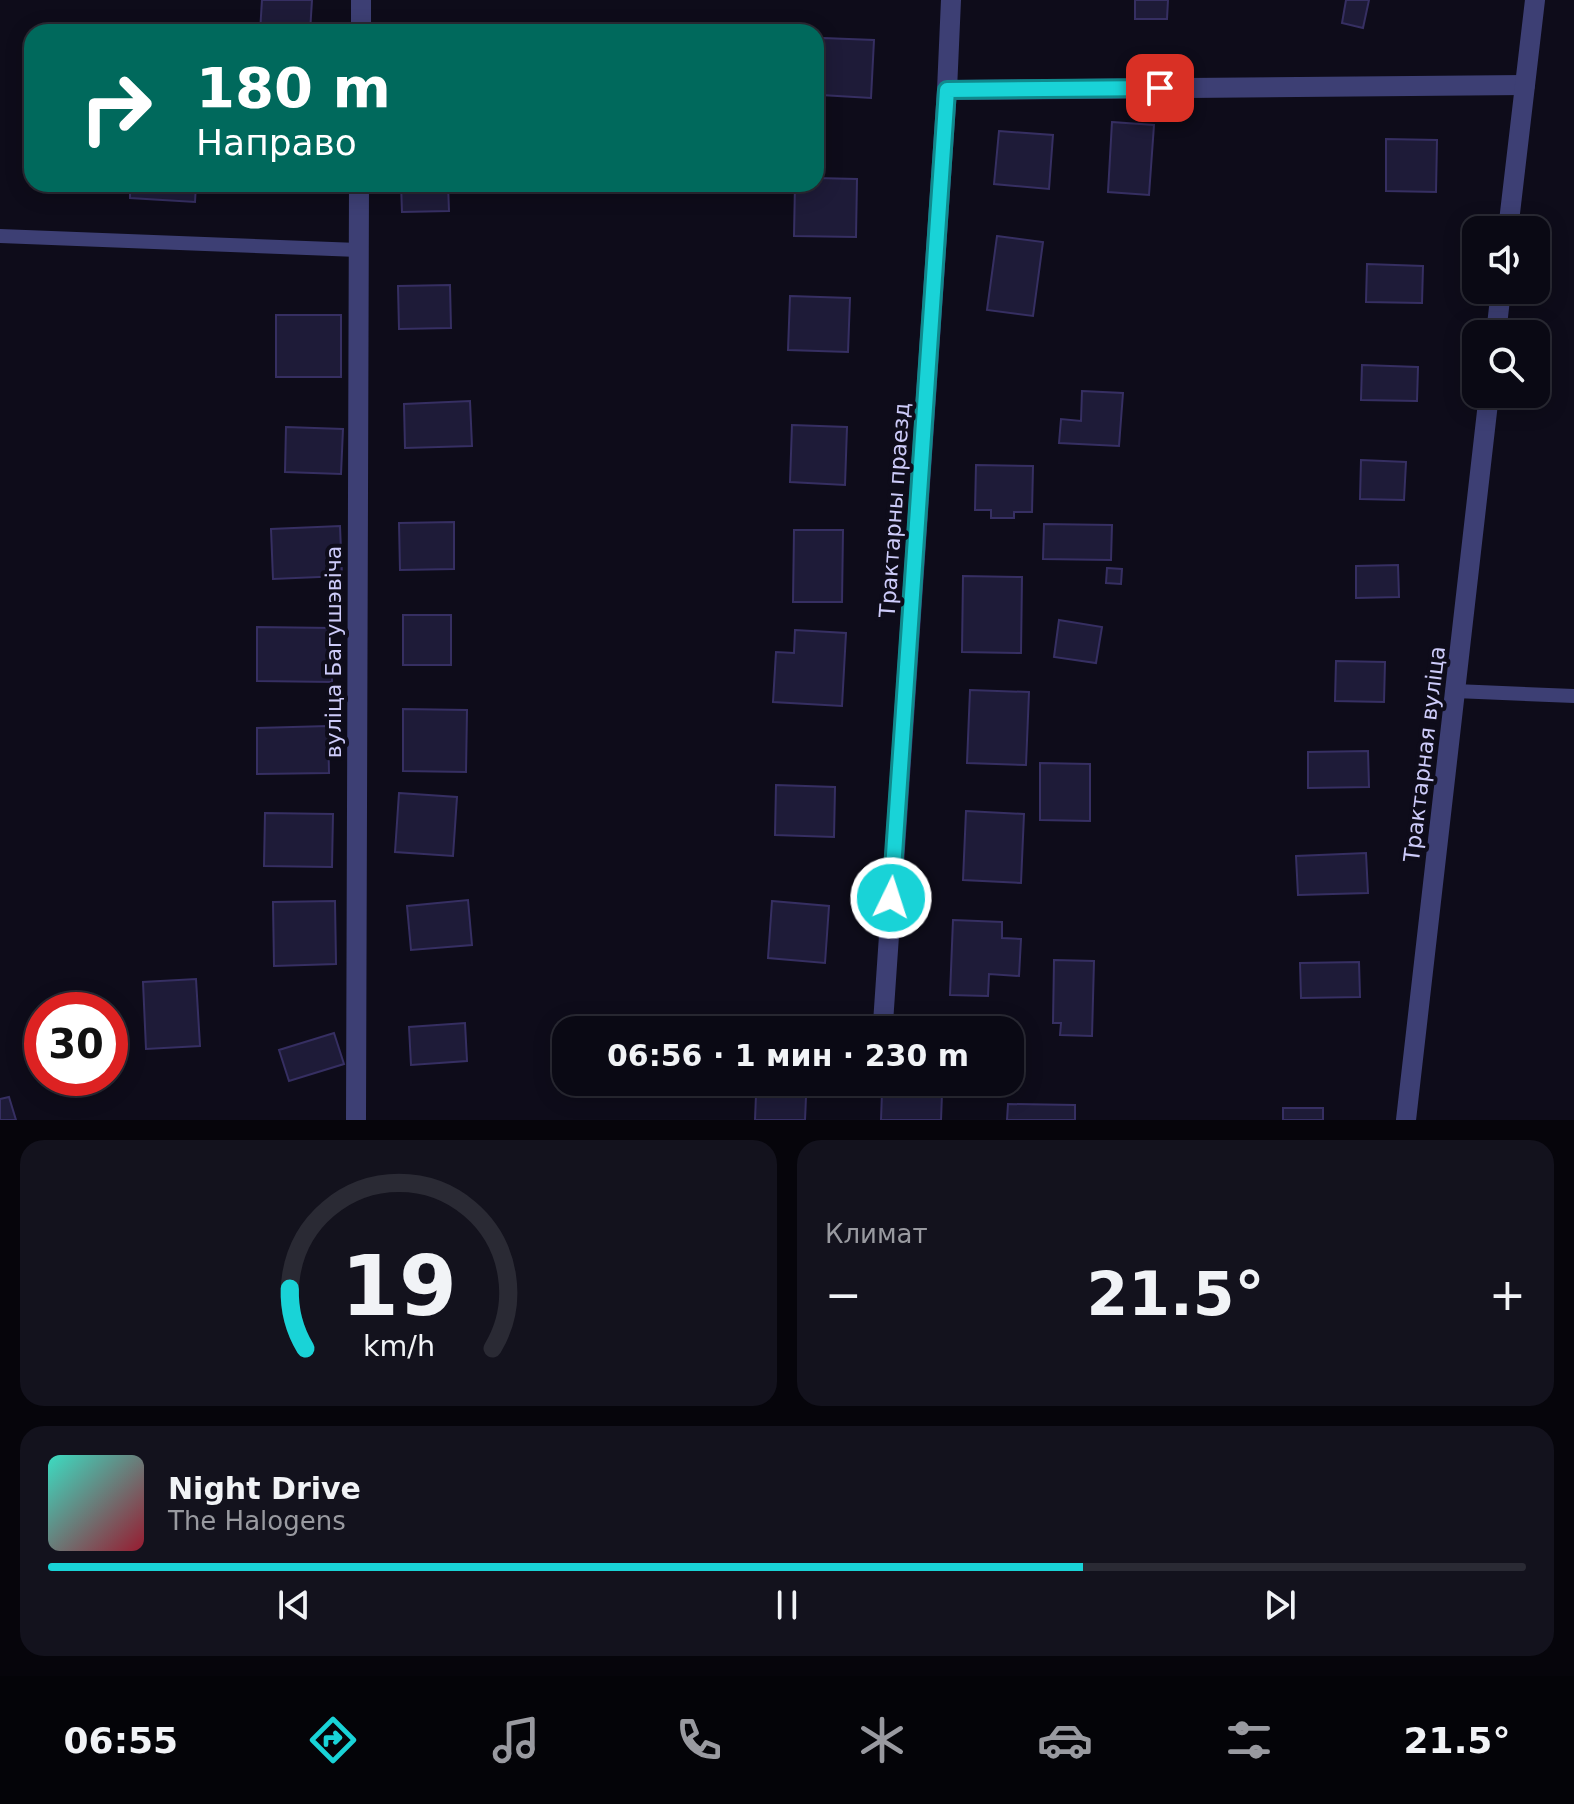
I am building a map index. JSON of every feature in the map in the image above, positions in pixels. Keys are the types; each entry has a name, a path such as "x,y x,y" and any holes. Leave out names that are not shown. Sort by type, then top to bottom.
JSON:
{"street":[{"path":"361,0 361,24"},
{"name":"Трактарны праезд","path":"883,1016 951,0"},
{"path":"1510,216 1535,0"},
{"path":"947,90 1525,85"},
{"name":"вуліца Багушэвіча","path":"356,1120 359,192"},
{"name":"Трактарная вуліца","path":"1406,1120 1487,408"}],"lane":[{"path":"0,236 358,250"},
{"path":"1455,691 1574,696"}],"building":[{"path":"262,0 312,0 310,24 260,24"},
{"path":"1135,0 1168,0 1167,19 1135,19"},
{"path":"1346,0 1369,0 1363,28 1342,23"},
{"path":"824,38 874,40 871,98 824,95"},
{"path":"1112,122 1154,125 1149,195 1108,192"},
{"path":"999,131 1053,135 1049,189 994,184"},
{"path":"1386,139 1437,140 1436,192 1386,191"},
{"path":"824,178 857,179 856,237 794,236 795,192 824,192"},
{"path":"130,192 196,192 195,202 130,198"},
{"path":"401,192 448,192 449,211 402,212"},
{"path":"997,236 1043,242 1033,316 987,310"},
{"path":"1367,264 1423,266 1422,303 1366,302"},
{"path":"450,285 451,328 399,329 398,286"},
{"path":"790,296 850,298 848,352 788,350"},
{"path":"276,315 341,315 341,377 276,377"},
{"path":"1362,365 1418,367 1417,401 1361,400"},
{"path":"1082,391 1123,393 1119,446 1059,443 1061,419 1081,421"},
{"path":"470,401 472,446 405,448 404,404"},
{"path":"792,425 847,427 845,485 790,482"},
{"path":"286,427 343,429 341,474 285,472"},
{"path":"1361,460 1406,462 1404,500 1360,499"},
{"path":"976,465 1033,466 1032,512 1014,512 1014,518 991,518 991,510 975,510"},
{"path":"454,522 454,569 400,570 399,523"},
{"path":"1044,524 1112,525 1111,560 1043,559"},
{"path":"340,526 342,576 273,579 271,529"},
{"path":"794,530 843,530 842,602 793,602"},
{"path":"1398,565 1399,597 1356,598 1356,566"},
{"path":"1107,568 1122,569 1121,584 1106,583"},
{"path":"963,576 1022,577 1021,653 962,652"},
{"path":"403,615 451,615 451,665 403,665"},
{"path":"1059,620 1102,627 1096,663 1054,657"},
{"path":"257,627 333,628 332,682 257,681"},
{"path":"795,630 846,633 842,706 773,702 776,652 794,653"},
{"path":"1336,661 1385,662 1384,702 1335,701"},
{"path":"970,690 1029,692 1026,765 967,763"},
{"path":"403,709 467,710 466,772 403,771"},
{"path":"328,726 329,773 257,774 257,728"},
{"path":"1368,751 1369,787 1308,788 1308,752"},
{"path":"1040,763 1090,764 1090,821 1040,820"},
{"path":"776,785 835,787 834,837 775,835"},
{"path":"399,793 457,797 453,856 395,852"},
{"path":"966,811 1024,814 1021,883 963,880"},
{"path":"265,813 333,814 332,867 264,866"},
{"path":"1366,853 1368,893 1298,895 1296,856"},
{"path":"468,900 472,945 411,950 407,906"},
{"path":"335,901 336,964 274,966 273,902"},
{"path":"772,901 829,906 825,963 768,958"},
{"path":"953,920 1002,922 1002,938 1021,939 1019,976 989,974 988,996 950,995"},
{"path":"1054,960 1094,961 1092,1036 1060,1035 1061,1023 1053,1023"},
{"path":"1359,962 1360,997 1301,998 1300,963"},
{"path":"196,979 200,1046 146,1049 143,982"},
{"path":"465,1023 467,1061 411,1065 409,1027"},
{"path":"334,1033 344,1064 289,1081 279,1050"},
{"path":"756,1096 806,1097 805,1120 755,1120"},
{"path":"882,1096 942,1096 941,1120 881,1120"},
{"path":"9,1097 16,1120 0,1120 0,1099"},
{"path":"1008,1104 1075,1105 1075,1120 1007,1120"},
{"path":"1283,1108 1323,1108 1323,1120 1283,1120"}],"route":[{"path":"891,898 947,90 1160,88"}]}
